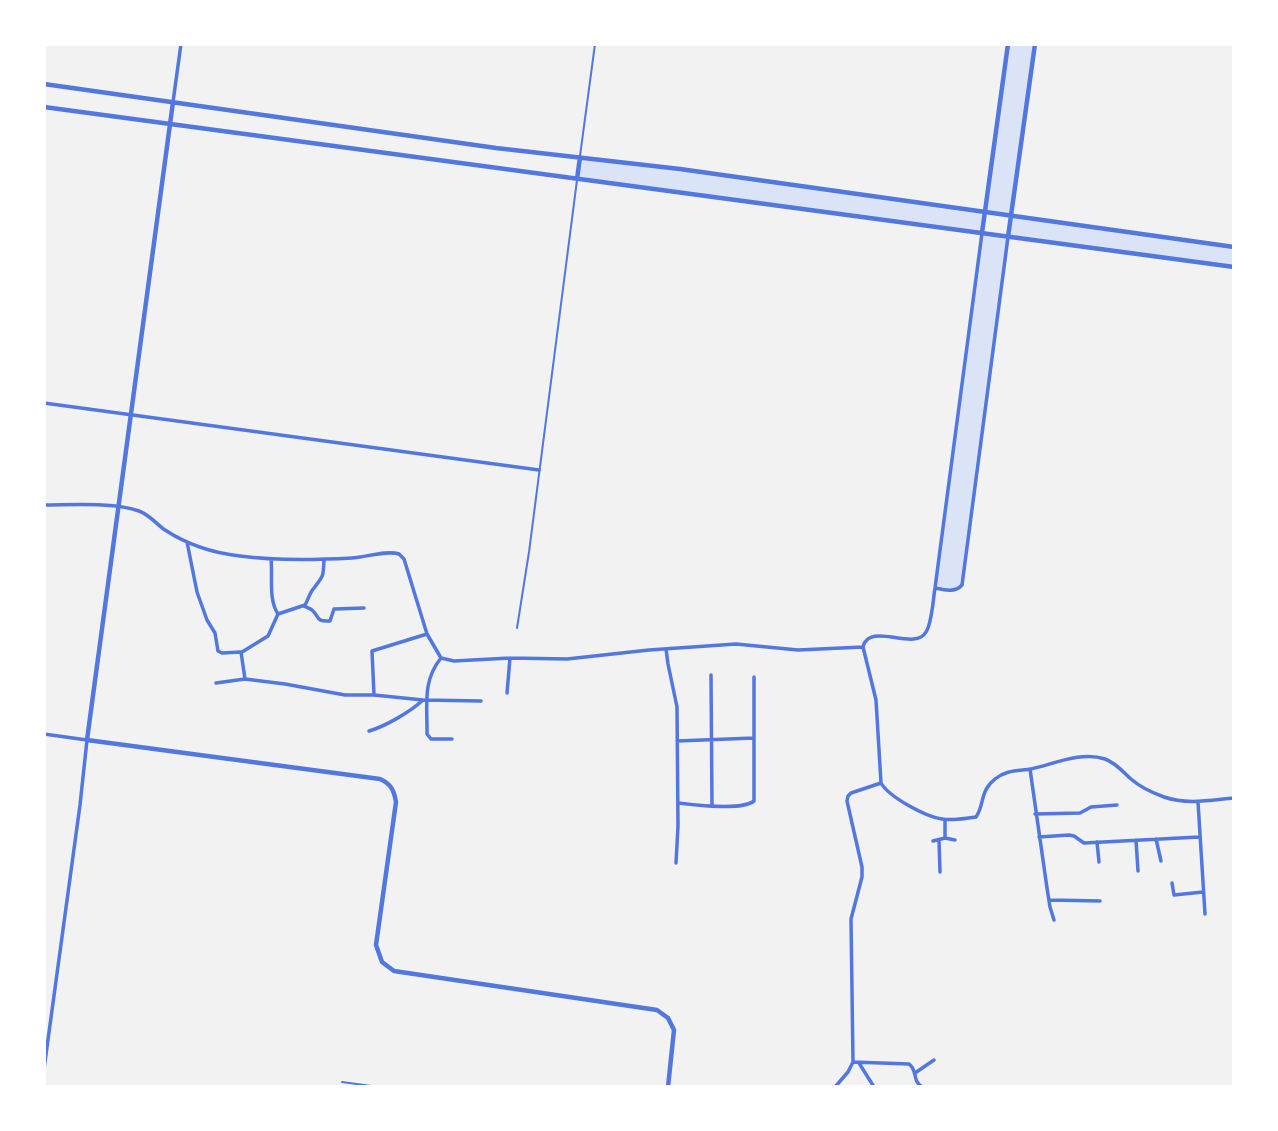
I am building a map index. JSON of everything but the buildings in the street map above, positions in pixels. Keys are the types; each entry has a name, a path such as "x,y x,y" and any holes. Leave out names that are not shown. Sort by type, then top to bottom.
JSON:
{"street":[{"path":"44,1069 181,44"},
{"path":"1008,44 928,628 926,635 921,638 873,636 863,643 876,700 881,783 893,796 933,817 945,820 976,817 984,792 994,780 1008,772 1077,757 1096,757 1112,763 1132,780 1164,797 1198,802 1234,798"},
{"path":"934,588 953,590 962,585 1035,44"},
{"path":"44,84 1234,247"},
{"path":"44,107 1234,267"},
{"path":"577,179 580,157"},
{"path":"44,403 539,470"},
{"path":"44,506 118,507 141,512 187,542 225,554 271,559 324,560 400,554 404,559 427,634 441,657 454,661 567,659 736,644 798,649 863,648"},
{"path":"187,542 197,592 215,633 218,651 222,653 241,652 268,636 278,614 273,602 271,559"},
{"path":"278,614 307,603 314,587 323,576 324,560"},
{"path":"303,606 312,609 318,620 324,622 330,621 334,609 364,608"},
{"path":"374,695 372,651 427,634"},
{"path":"666,649 677,708 676,863"},
{"path":"241,652 245,679"},
{"path":"441,657 430,673 425,700 427,730 431,739 452,739"},
{"path":"507,693 510,658"},
{"path":"711,675 712,806"},
{"path":"677,803 712,806 749,804 754,801 754,677"},
{"path":"216,683 245,679 331,694 481,701"},
{"path":"369,731 382,727 425,700"},
{"path":"44,734 366,777 386,782 391,786 396,802 376,945 382,962 394,971 657,1010 668,1018 674,1030 668,1087"},
{"path":"677,741 754,738"},
{"path":"1030,769 1035,814 1054,920"},
{"path":"835,1087 853,1062 850,919 862,877 847,801 852,793 881,783"},
{"path":"1198,802 1205,914"},
{"path":"1035,814 1080,813 1091,807 1117,805"},
{"path":"945,820 945,838"},
{"path":"1039,836 1069,835 1084,843 1199,837"},
{"path":"1156,839 1161,861"},
{"path":"940,872 936,840 955,840"},
{"path":"1136,840 1139,871"},
{"path":"1097,842 1099,863"},
{"path":"1172,883 1174,895 1203,892"},
{"path":"1049,900 1100,901"},
{"path":"915,1073 934,1060"},
{"path":"853,1062 909,1064 915,1073 916,1082 923,1087"},
{"path":"859,1063 874,1087"},
{"path":"944,1087 962,1087"}],"lane":[{"path":"580,157 595,44"},
{"path":"517,628 577,179"},
{"path":"342,1082 379,1087"}],"shaded area":[{"path":"1008,44 1034,44 1011,216 1234,247 1234,267 1008,237 962,585 958,589 935,588 982,234 577,179 580,157 984,212","holes":["985,213 1010,216 1008,237 983,233"]}]}
